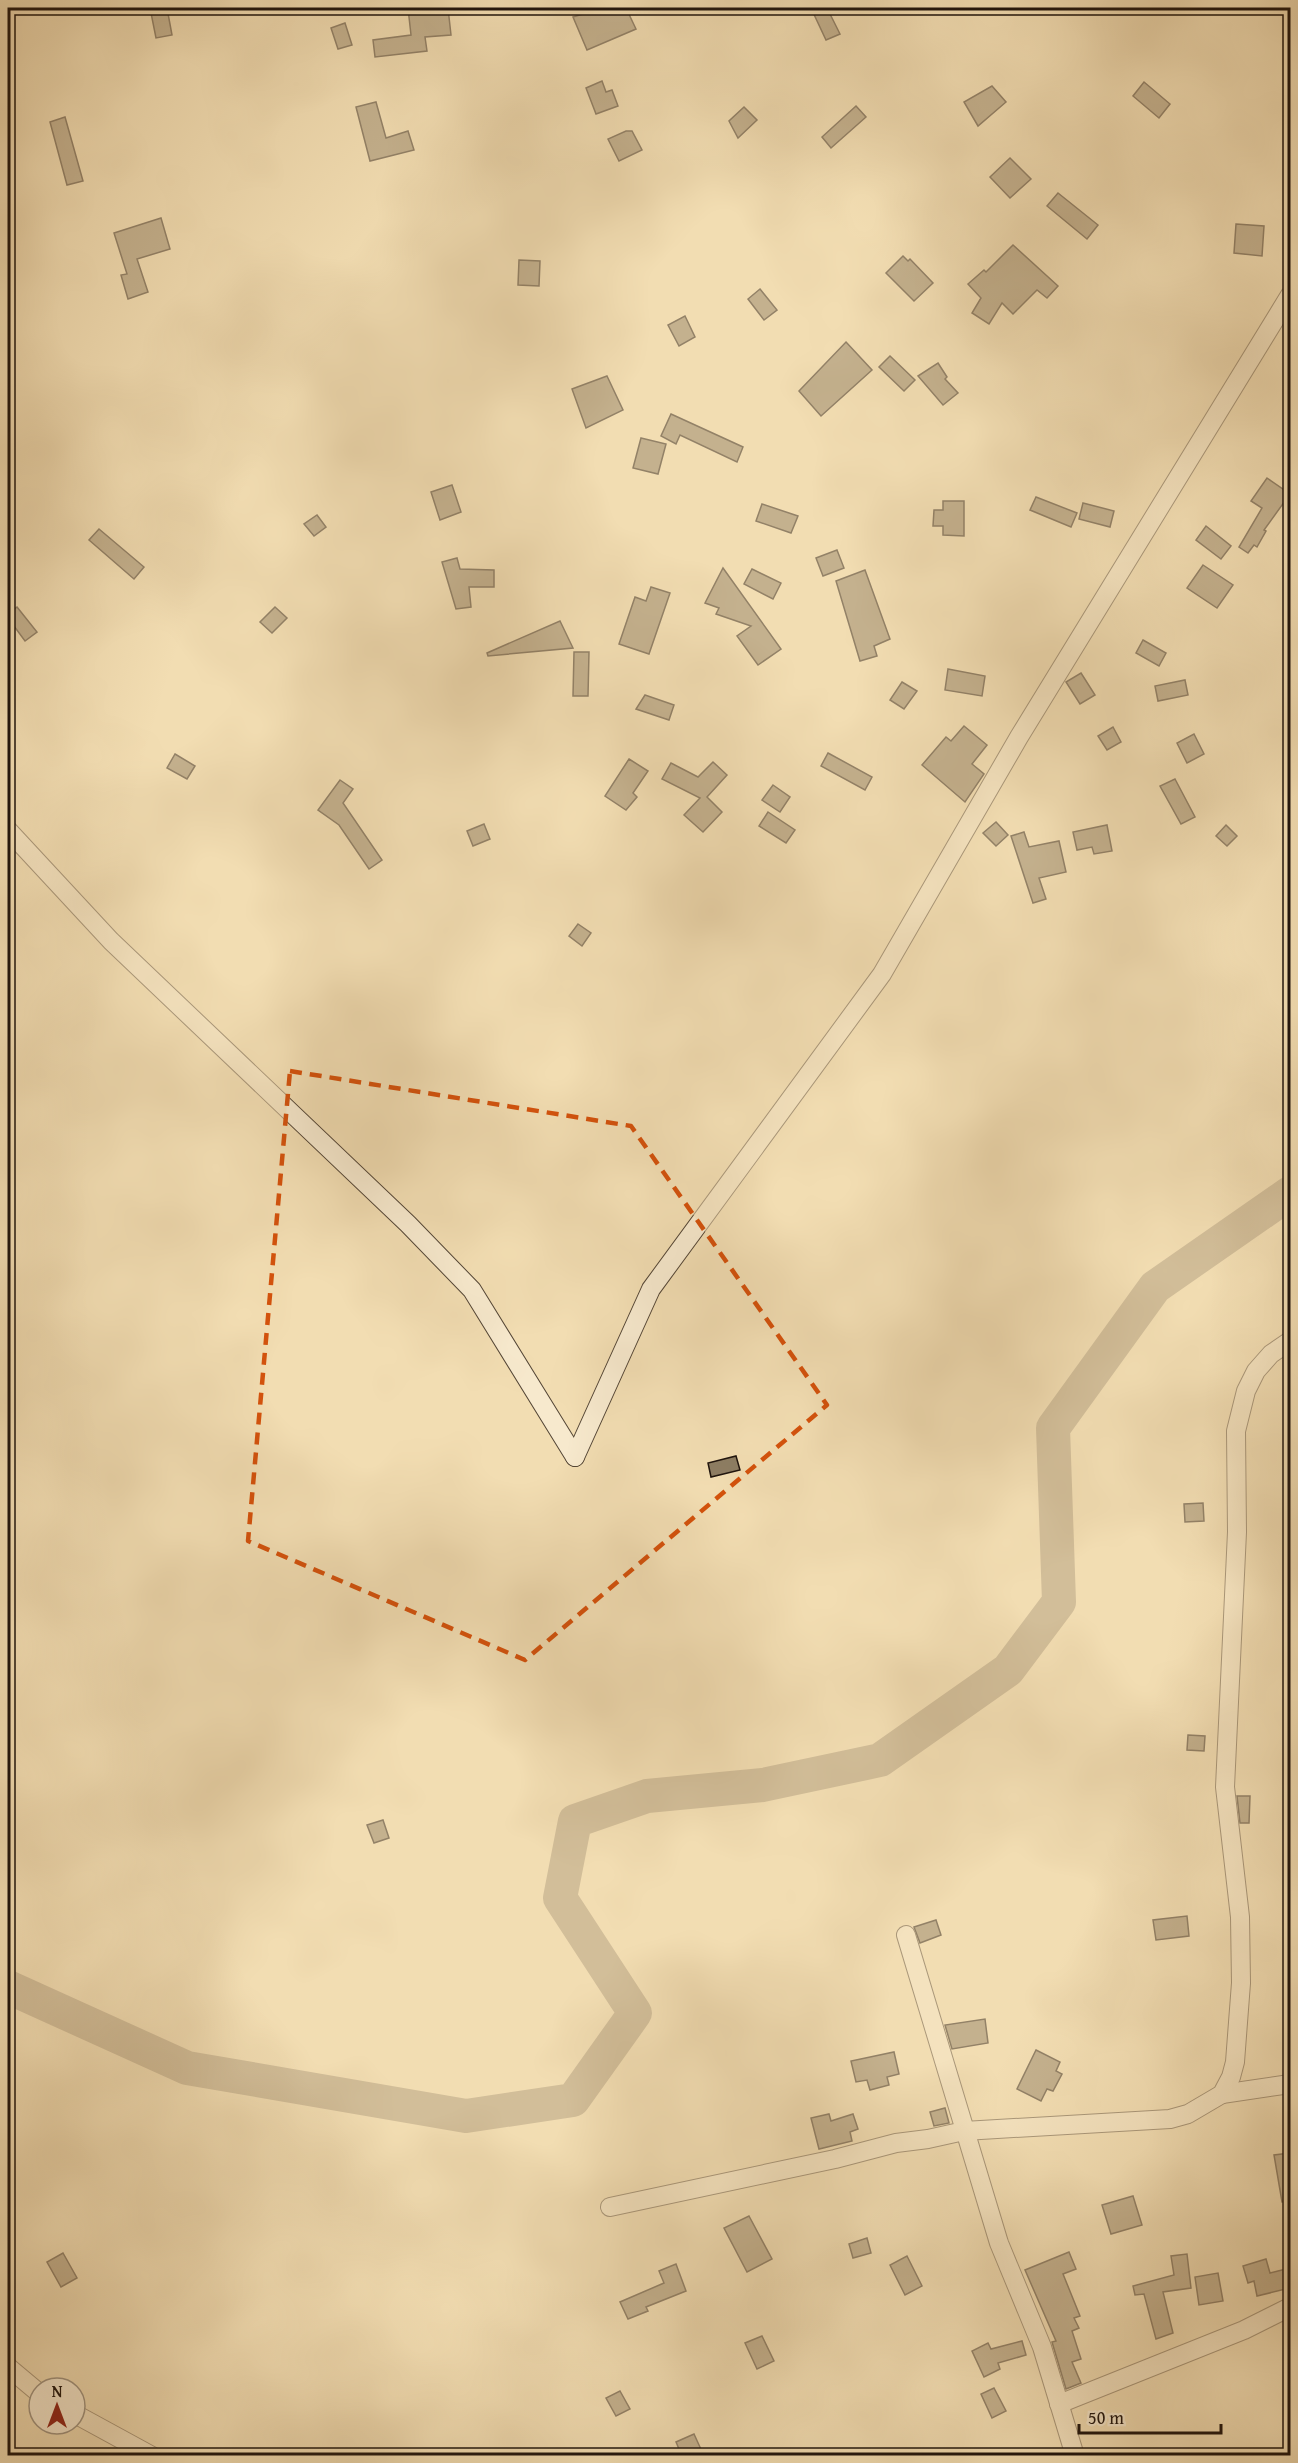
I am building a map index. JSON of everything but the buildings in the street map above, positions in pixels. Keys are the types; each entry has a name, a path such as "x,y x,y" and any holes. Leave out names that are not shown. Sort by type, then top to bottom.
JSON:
{"street":[{"path":"8,830 111,941 408,1224 472,1290 575,1457 651,1289 882,974 1019,737 1290,295"},
{"path":"1222,2094 1231,2077 1235,2062 1242,1983 1240,1917 1225,1787 1237,1532 1236,1431 1246,1391 1256,1371 1271,1354 1290,1341"},
{"path":"906,1935 999,2242 1042,2347 1075,2456"},
{"path":"609,2207 835,2159 896,2143 964,2131 1170,2119 1188,2115 1222,2094 1290,2084"},
{"path":"1059,2404 1244,2330 1290,2307"},
{"path":"8,2367 27,2383"},
{"path":"87,2421 152,2456"}],"highlighted area":[{"path":"290,1071 631,1126 827,1405 525,1660 248,1541"}],"waterway":[{"path":"8,1987 187,2068 466,2116 573,2100 635,2013 560,1898 575,1821 647,1796 763,1785 880,1760 1008,1670 1059,1602 1053,1428 1155,1287 1290,1193"}]}
